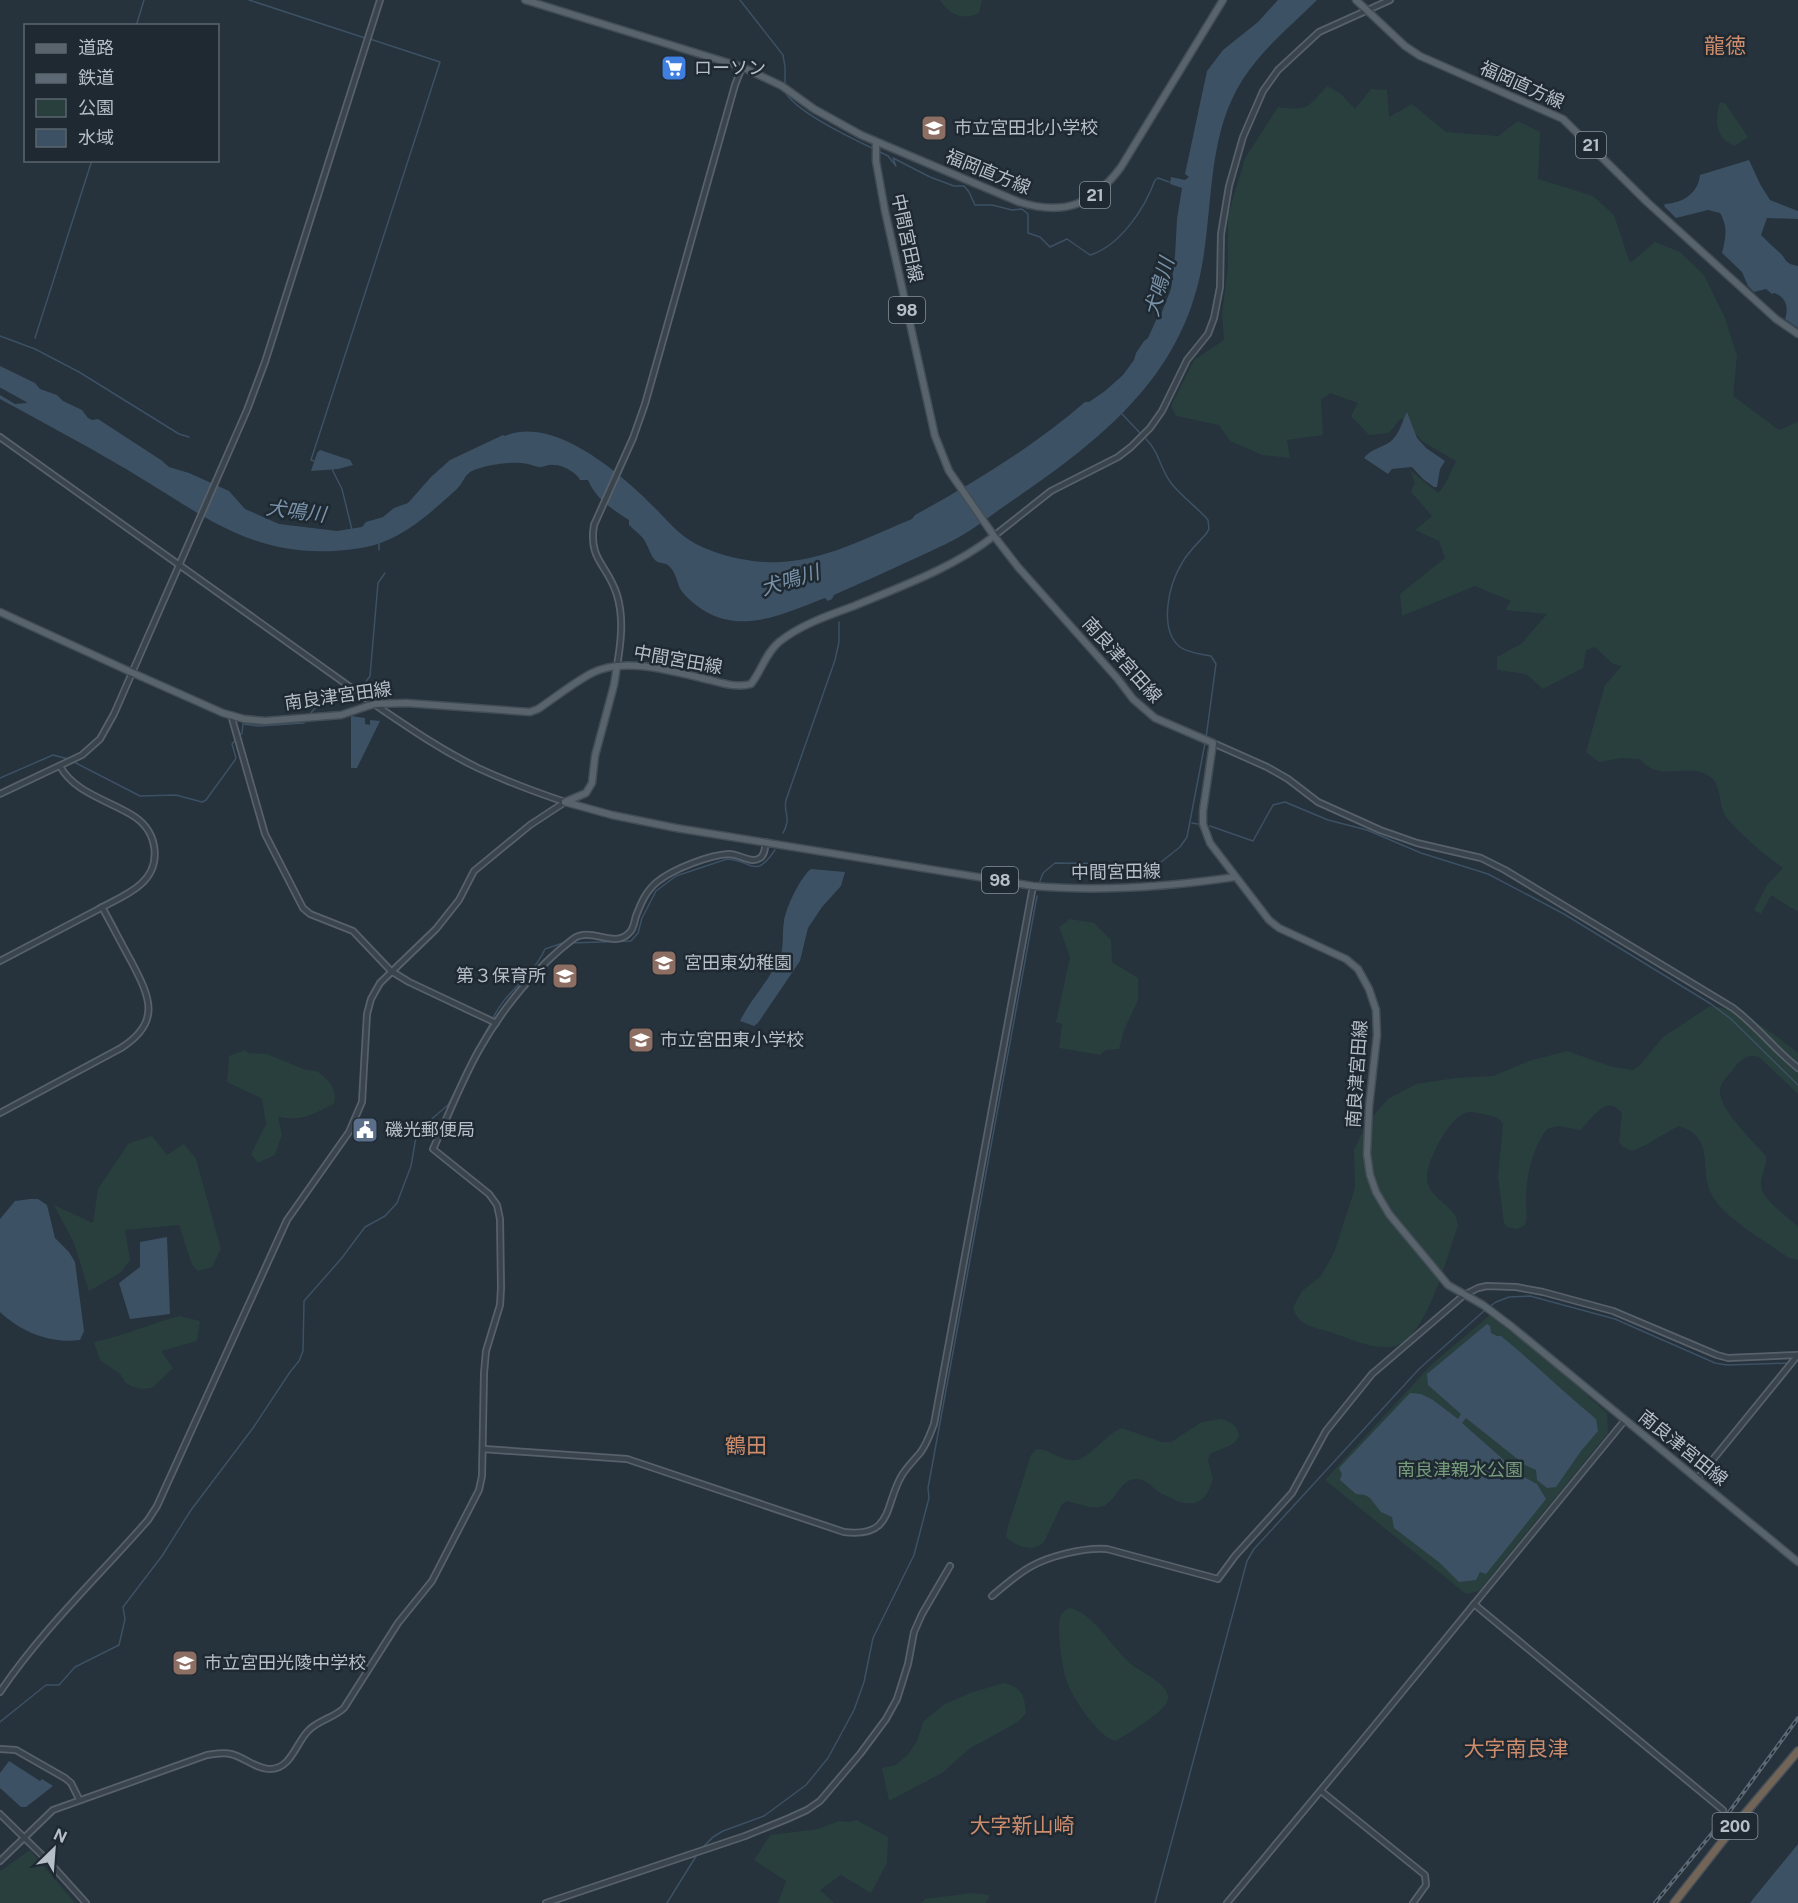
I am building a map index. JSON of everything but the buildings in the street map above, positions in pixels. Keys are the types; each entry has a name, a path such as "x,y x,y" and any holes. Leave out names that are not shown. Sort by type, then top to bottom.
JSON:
{"highway":[{"name":"200","path":"1674,1903 1732,1829 1798,1751"}],"main road":[{"name":"福岡直方線","path":"525,0 742,67 782,86 814,109 876,142 1009,198 1036,207 1057,208 1084,201 1097,194 1109,183 1223,0"},
{"name":"福岡直方線","path":"1356,0 1406,46 1426,60 1563,119 1647,202 1776,319 1798,334"},
{"name":"中間宮田線","path":"565,802 586,793 592,783 595,756 617,666 632,665 729,684 748,685 756,678 768,654 782,640 829,615 943,568 976,549 992,533 951,474 935,436 885,211 876,160 876,142"},
{"name":"南良津宮田線","path":"992,533 1018,567 1143,709 1173,727 1213,743 1203,811 1203,824 1210,843 1269,920 1279,928 1346,959 1358,969 1370,989 1376,1010 1377,1035 1367,1154 1370,1175 1376,1192 1389,1214 1448,1284 1492,1311 1798,1562"},
{"name":"南良津宮田線","path":"0,612 132,673 244,719 275,720 341,715 374,704 406,703 530,712 592,673 617,666"},
{"name":"中間宮田線","path":"565,802 639,821 1033,886 1065,889 1128,889 1235,878"}],"street":[{"path":"0,794 82,755 100,739 114,714 248,410 380,0"},
{"path":"992,533 1051,491 1118,457 1150,428 1162,411 1187,360 1208,334 1214,318 1220,287 1221,234 1227,197 1234,162 1257,101 1278,70 1319,32 1390,0"},
{"path":"617,666 621,638 620,608 614,585 593,551 592,538 595,523 645,404 742,67"},
{"path":"0,437 426,739 477,767 519,786 565,802"},
{"path":"231,715 265,834 303,908 310,914 353,931 391,971 420,988 493,1022"},
{"path":"1213,743 1267,766 1318,802 1359,821 1402,839 1481,858 1505,870 1733,1008 1745,1017 1783,1057 1798,1068"},
{"path":"0,961 141,885 151,871 155,852 147,829 137,819 74,784 60,766"},
{"path":"0,1692 12,1674 60,1617 148,1520 156,1506 287,1221 349,1132 357,1115 363,1093 367,1014 375,990 391,971 436,929 459,900 475,871 530,825 565,802"},
{"path":"0,1861 47,1814 79,1799 207,1755 232,1754 257,1766 270,1769 281,1767 289,1761 308,1731 344,1708 398,1623 432,1581 479,1490 482,1476 486,1351 500,1305 499,1211 489,1194 433,1149 493,1022 573,939 585,934 611,939 626,936 632,930 646,894 665,876 678,869 719,856 735,855 752,860 760,858 764,853 766,842"},
{"path":"483,1449 596,1456 633,1461 844,1532 867,1532 882,1522 902,1474 925,1446 934,1424 1033,886"},
{"path":"0,1113 121,1048 132,1041 144,1027 149,1005 145,987 102,907"},
{"path":"992,1596 1023,1571 1041,1561 1093,1548 1107,1549 1218,1579 1235,1556 1292,1493 1326,1431 1362,1384 1464,1295 1487,1286 1528,1288 1613,1311 1717,1355 1744,1358 1798,1355 1697,1479"},
{"path":"1227,1903 1625,1420"},
{"path":"546,1903 745,1836 797,1815 820,1801 886,1719 897,1699 908,1664 914,1632 950,1566"},
{"path":"1474,1604 1723,1810"},
{"path":"0,1749 15,1750 65,1778 79,1799"},
{"path":"1321,1791 1425,1875 1426,1885 1413,1903"},
{"path":"0,1814 86,1903"}],"green space":[{"path":"940,0 982,0 979,13 962,16 952,13"},
{"path":"1327,86 1340,93 1355,109 1371,89 1387,90 1389,117 1412,104 1446,132 1498,136 1518,121 1540,132 1538,179 1593,196 1614,215 1630,263 1655,242 1680,252 1704,275 1725,318 1737,356 1733,396 1779,430 1798,422 1798,912 1771,895 1761,914 1754,910 1767,885 1783,868 1727,819 1713,779 1700,772 1656,770 1640,759 1622,758 1599,762 1586,752 1605,685 1622,666 1613,664 1595,647 1586,650 1583,668 1543,689 1526,674 1497,670 1497,657 1521,644 1547,614 1505,610 1511,601 1475,586 1402,616 1400,594 1445,558 1439,541 1415,530 1432,516 1411,492 1415,483 1410,470 1438,493 1456,461 1423,442 1401,418 1389,433 1369,435 1351,416 1358,403 1330,393 1321,400 1323,435 1287,440 1290,458 1262,455 1230,441 1219,425 1176,416 1171,406 1194,360 1224,340 1222,313 1228,267 1228,215 1245,158 1278,107 1302,108 1307,106"},
{"path":"1720,102 1725,103 1748,137 1735,146 1723,139 1718,128 1717,115"},
{"path":"1070,919 1094,923 1111,940 1112,962 1138,978 1138,1000 1124,1030 1119,1049 1106,1050 1100,1055 1059,1048 1062,1024 1056,1022 1070,957 1059,927"},
{"path":"1710,1006 1746,1017 1768,1030 1798,1053 1798,1094 1759,1057 1752,1056 1737,1064 1723,1081 1720,1094 1723,1103 1736,1122 1766,1156 1761,1180 1762,1190 1765,1196 1798,1227 1798,1260 1789,1258 1734,1220 1716,1202 1708,1184 1702,1146 1691,1131 1679,1126 1632,1151 1623,1147 1619,1142 1622,1114 1611,1106 1600,1110 1580,1130 1558,1126 1547,1129 1537,1145 1529,1173 1525,1225 1517,1229 1507,1227 1504,1223 1498,1177 1503,1124 1494,1117 1471,1112 1455,1120 1441,1138 1428,1168 1430,1189 1456,1217 1458,1226 1427,1311 1407,1339 1388,1347 1364,1344 1314,1328 1303,1322 1295,1313 1293,1307 1302,1291 1320,1277 1334,1253 1355,1188 1354,1150 1367,1123 1388,1099 1416,1084 1455,1078 1493,1076 1529,1061 1567,1051 1613,1067 1633,1070 1640,1065 1663,1037"},
{"path":"245,1050 248,1053 267,1054 306,1070 317,1071 328,1081 335,1093 334,1104 313,1114 301,1118 278,1117 282,1135 275,1155 258,1163 251,1154 266,1124 262,1099 227,1082 229,1056"},
{"path":"152,1136 167,1155 184,1144 196,1159 221,1249 212,1267 198,1271 192,1265 179,1225 125,1230 130,1260 120,1273 89,1291 74,1243 54,1205 93,1223 98,1189 129,1143"},
{"name":"南良津親水公園","path":"1490,1315 1607,1413 1608,1433 1479,1591 1466,1594 1325,1480 1432,1364"},
{"path":"179,1316 200,1321 197,1341 161,1351 173,1368 152,1388 141,1389 131,1386 120,1374 100,1360 94,1342"},
{"path":"1220,1419 1233,1424 1239,1436 1230,1445 1210,1454 1208,1461 1213,1479 1209,1490 1198,1502 1192,1504 1177,1501 1159,1492 1145,1481 1135,1479 1125,1484 1110,1502 1100,1507 1084,1506 1068,1501 1062,1504 1044,1542 1040,1545 1025,1547 1015,1544 1006,1537 1031,1455 1036,1449 1076,1460 1087,1455 1122,1428 1162,1442 1171,1442 1202,1422"},
{"path":"1070,1608 1079,1611 1095,1624 1131,1664 1162,1685 1168,1696 1164,1707 1152,1718 1115,1741 1108,1738 1093,1724 1073,1695 1066,1679 1060,1648 1059,1624 1061,1615"},
{"path":"1004,1683 1015,1687 1023,1697 1026,1713 1018,1722 969,1749 942,1773 889,1801 882,1768 896,1765 909,1753 917,1741 923,1722 943,1705 970,1693"},
{"path":"856,1820 888,1837 887,1863 871,1893 841,1875 820,1890 834,1903 778,1903 786,1881 754,1860 770,1835 818,1829 839,1821"},
{"path":"30,1850 75,1903 0,1903 0,1871"},
{"path":"972,1893 990,1895 986,1903 921,1903 925,1899"}],"water":[{"path":"1278,0 1317,0 1259,57 1243,79 1230,104 1215,158 1201,271 1181,332 1163,363 1118,417 1064,464 1035,485 957,538 834,595 828,601 825,598 788,612 753,621 735,621 718,617 701,608 684,594 672,569 654,559 642,537 629,525 629,520 600,498 588,480 580,480 573,472 558,465 541,467 508,463 474,470 466,476 457,489 425,517 389,540 375,545 324,551 290,549 260,542 205,517 104,456 0,399 0,395 15,404 27,403 21,390 9,386 0,379 0,366 35,383 40,389 57,395 63,401 82,410 88,418 98,419 169,467 189,473 229,491 245,509 279,524 337,531 362,527 366,522 383,517 394,508 408,503 450,460 503,435 524,432 544,434 586,451 624,479 681,534 707,549 736,558 765,562 785,562 822,555 912,519 915,515 1024,449 1085,402 1089,402 1105,391 1123,375 1148,338 1171,289 1182,188 1170,184 1171,177 1185,180 1189,177 1185,174 1207,71 1223,50 1258,22"},
{"path":"1749,160 1770,200 1798,211 1798,219 1767,218 1761,235 1788,262 1798,266 1798,328 1785,319 1787,310 1781,297 1766,289 1754,292 1748,286 1742,272 1722,253 1726,232 1720,213 1708,210 1676,218 1664,206 1677,202 1693,192 1700,175"},
{"path":"1407,412 1417,438 1426,448 1445,461 1440,469 1437,487 1423,479 1412,467 1392,469 1388,474 1364,458 1393,439"},
{"path":"320,450 350,460 353,465 338,469 311,471"},
{"path":"351,716 365,718 365,724 370,725 370,720 380,721 357,768 351,768"},
{"path":"811,869 845,872 841,886 822,907 808,928 800,961 758,1023 754,1026 740,1021 777,963 782,950 783,926 787,909 798,885"},
{"path":"38,1199 47,1205 55,1238 75,1262 84,1331 80,1340 58,1340 37,1335 17,1325 0,1312 0,1219 15,1201"},
{"path":"167,1237 170,1314 130,1319 119,1283 140,1267 140,1242"},
{"name":"南良津親水公園","path":"1487,1324 1490,1326 1491,1333 1501,1336 1596,1419 1598,1431 1556,1487 1547,1488 1537,1480 1536,1470 1525,1465 1466,1418 1462,1423 1522,1476 1537,1484 1546,1499 1486,1574 1480,1572 1476,1580 1459,1582 1440,1563 1394,1528 1392,1517 1381,1512 1370,1498 1356,1494 1340,1480 1342,1474 1339,1468 1410,1393 1421,1394 1433,1400 1458,1419 1461,1414 1428,1385 1427,1374"},
{"path":"9,1761 40,1781 42,1779 53,1786 26,1807 21,1807 0,1788 0,1773"},
{"path":"1798,1844 1798,1903 1750,1903 1753,1899"}],"waterway":[{"path":"137,24 144,0"},
{"path":"249,0 365,38"},
{"path":"740,0 783,55 785,86"},
{"path":"314,461 311,460 440,62 370,39"},
{"path":"784,90 799,107 811,115 874,149"},
{"path":"878,151 888,156 896,166 893,158 930,177 954,186 964,186 975,205 992,205 1012,210 1022,209 1028,214 1028,233 1040,237 1050,247 1067,239 1090,255 1111,243 1130,225 1145,202 1155,180 1158,178 1169,182"},
{"path":"35,338 91,162"},
{"path":"0,336 35,349 79,372 179,434 189,437"},
{"name":"犬鳴川","path":"0,383 31,400"},
{"path":"1122,414 1140,433"},
{"path":"1146,439 1171,483 1208,520 1209,529 1187,555 1177,572 1168,606 1169,629 1173,639 1183,649 1211,656 1216,664 1206,738"},
{"path":"332,469 342,489 352,530"},
{"path":"379,542 379,550"},
{"path":"360,690 370,676 378,583 385,573"},
{"path":"783,833 787,823 786,800 835,660 839,642 839,622"},
{"path":"310,714 316,707 356,693"},
{"path":"72,761 140,796 176,795 202,802 206,800 235,760 232,744 242,733 243,724 259,726 304,723 305,721"},
{"path":"1040,881 1043,873 1055,863 1146,864 1161,862 1180,847 1187,837 1205,743"},
{"path":"0,778 53,755 68,759"},
{"path":"1210,826 1253,841 1273,805 1285,802 1328,820 1367,830 1421,853 1488,874 1564,914 1711,1004 1731,1019 1798,1085"},
{"path":"1192,823 1198,824"},
{"path":"570,943 631,941 638,933 642,918 656,891 676,876 727,859 758,867 775,850"},
{"path":"701,1849 723,1831 764,1816 806,1785 828,1758 854,1710 864,1682 873,1638 914,1555 929,1498 928,1488 1037,896"},
{"path":"493,1018 504,1000 534,968 545,949 566,942"},
{"path":"0,1722 46,1685 59,1685 75,1667 119,1645 125,1619 123,1607 162,1556 191,1510 253,1428 299,1361 303,1351 304,1301 341,1259 365,1227 385,1216 397,1203 411,1166 416,1137 420,1129 448,1105 491,1022"},
{"path":"1489,1307 1509,1297 1530,1296 1615,1319 1715,1363 1727,1365 1790,1363"},
{"path":"1155,1903 1247,1561 1254,1549 1419,1369 1485,1310"},
{"path":"667,1903 698,1853"}],"railway":[{"path":"1655,1903 1727,1815 1798,1718"}],"place":[{"name":"ローソン","path":"674,68"},
{"name":"市立宮田北小学校","path":"934,128"},
{"name":"宮田東幼稚園","path":"664,963"},
{"name":"第３保育所","path":"565,976"},
{"name":"市立宮田東小学校","path":"641,1040"},
{"name":"磯光郵便局","path":"365,1130"},
{"name":"市立宮田光陵中学校","path":"185,1663"}],"district":[{"name":"龍徳","path":"1725,46"},
{"name":"鶴田","path":"746,1446"},
{"name":"大字南良津","path":"1516,1749"},
{"name":"大字新山崎","path":"1022,1826"}]}
